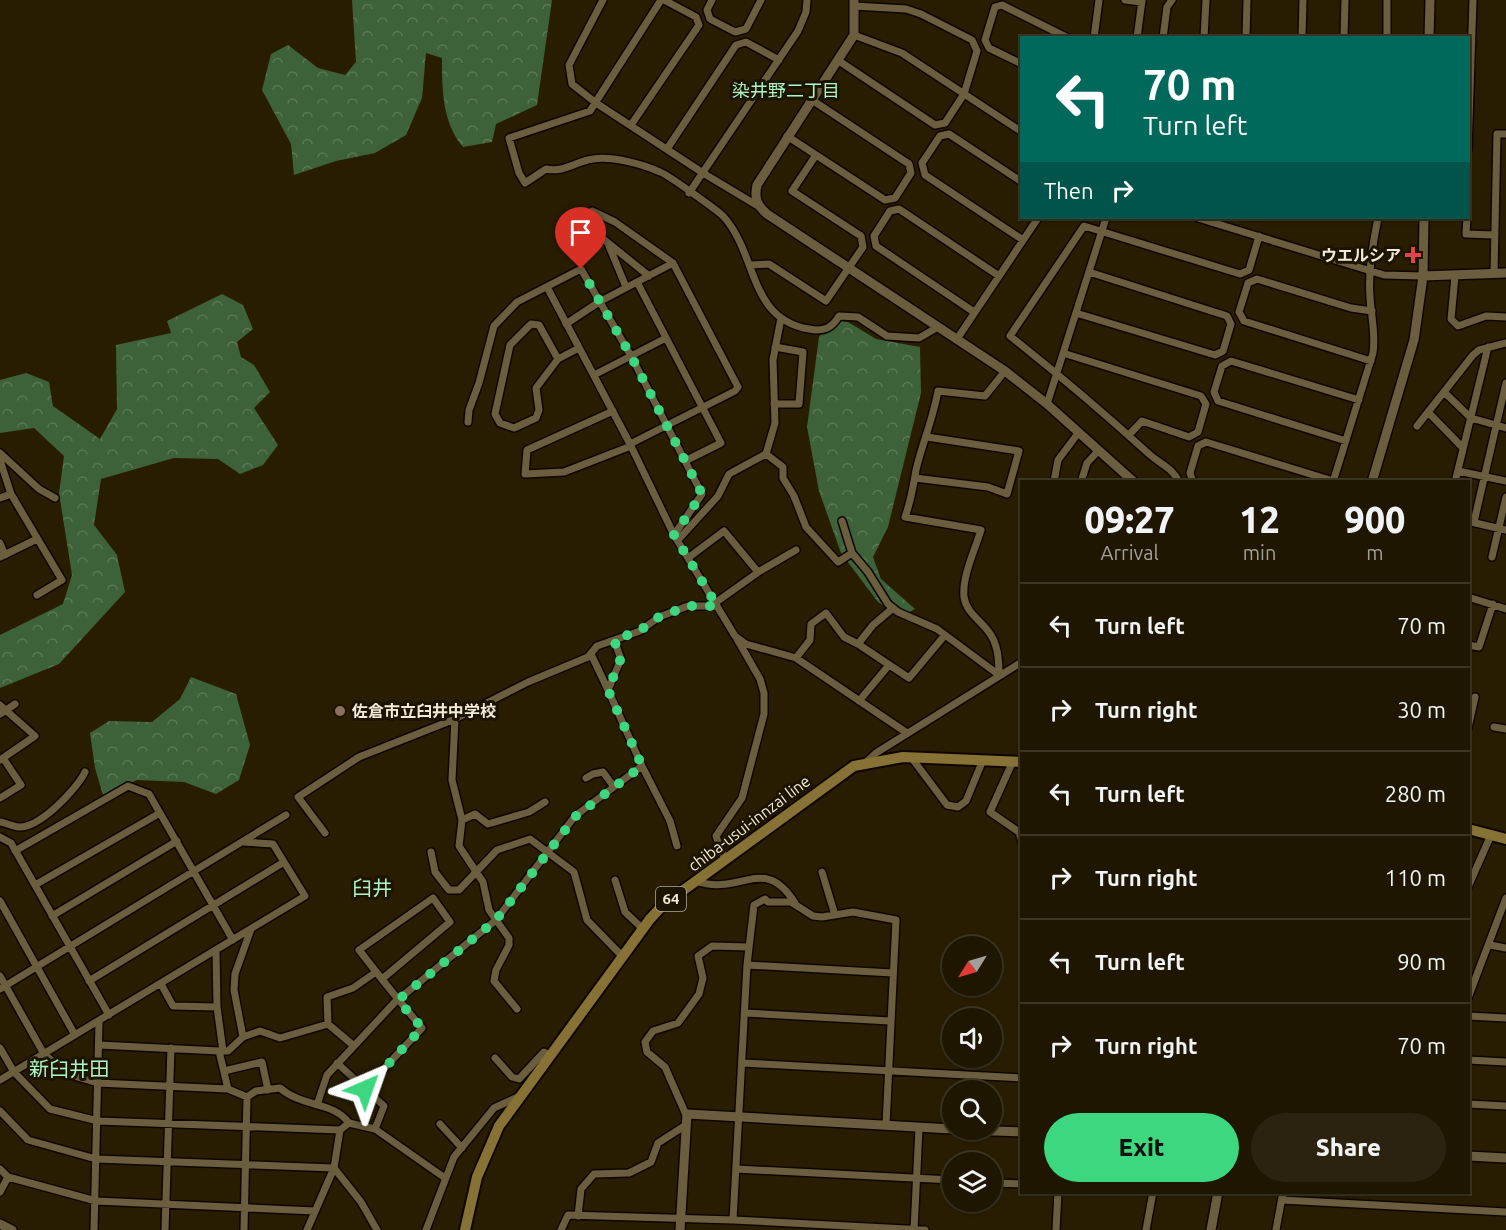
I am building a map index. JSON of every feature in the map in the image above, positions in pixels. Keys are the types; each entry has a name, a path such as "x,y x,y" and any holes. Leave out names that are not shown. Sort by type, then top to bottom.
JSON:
{"main road":[{"name":"chiba-usui-innzai line","path":"465,1230 482,1161 500,1126 622,956 663,905 840,774 865,763 911,757 1017,761"},
{"path":"1470,830 1506,839"}],"street":[{"path":"603,0 569,65 572,84 596,103 758,206 1005,371 1080,432 1132,480"},
{"path":"632,126 699,25 696,17 663,0 590,111 509,138 519,173 525,183 546,170 557,171 591,159 601,158 662,172 723,216 752,265 751,276 760,294 781,318 800,328 820,331 833,326 839,316 858,316 887,336 919,338 938,327"},
{"path":"712,0 707,10 710,20 735,32 746,29 760,0"},
{"path":"689,193 804,20 807,0"},
{"path":"1094,36 1099,0"},
{"path":"1125,0 1142,1 1137,36"},
{"path":"1163,36 1167,7 1172,0"},
{"path":"1204,36 1206,0"},
{"path":"1246,36 1247,0"},
{"path":"1302,36 1303,0"},
{"path":"1344,36 1345,0"},
{"path":"1386,36 1388,0"},
{"path":"1429,36 1430,0"},
{"path":"1470,90 1473,0"},
{"path":"758,206 755,195 757,185 854,35 854,3 906,9 972,40 977,51 964,94 945,123 935,125 839,61"},
{"path":"1020,63 989,48 985,40 995,7 1002,4 1064,36"},
{"path":"854,35 903,53 1020,131"},
{"path":"667,148 736,45 746,42 779,60"},
{"path":"788,136 885,200 895,198 911,173 909,164 812,100"},
{"path":"1020,181 949,134 940,136 922,163 925,175 1023,240"},
{"path":"1494,274 1497,134 1506,134"},
{"path":"752,265 769,264 826,301 862,247 861,237 792,191 816,155"},
{"path":"974,312 876,246 874,236 890,212 899,209 999,276"},
{"path":"613,411 527,450 525,474 564,472 631,445 735,391 737,382 673,263 615,222 592,212 584,229 602,238 609,246 649,276"},
{"path":"957,339 1037,219"},
{"path":"1047,404 1106,219"},
{"path":"1201,219 1384,275 1455,276 1506,273"},
{"path":"1333,480 1371,361 1375,339 1371,270 1378,219"},
{"path":"1373,480 1414,340 1423,276 1424,219"},
{"path":"1467,219 1466,234 1494,235"},
{"path":"1178,480 1175,473 1010,336 1084,226 1240,274 1249,270 1258,236"},
{"path":"609,246 626,287"},
{"path":"566,324 626,287 673,263"},
{"path":"468,422 468,410 479,383 494,326 516,302 581,269 631,356 702,494 676,537"},
{"path":"1076,313 1215,355 1223,351 1231,324 1227,316 1089,272"},
{"path":"1455,276 1451,320 1458,326 1486,316 1506,317"},
{"path":"1371,361 1244,321 1239,312 1248,283 1257,279 1351,308 1372,311"},
{"path":"637,282 721,443 685,461"},
{"path":"547,287 631,445 676,537 760,679 764,693 764,714 742,798 716,836 724,860"},
{"path":"676,537 718,496 729,474 766,454 775,423 775,347 781,318"},
{"path":"558,359 540,325 531,324 510,345 495,414 500,423 514,428 536,418 539,410 536,388 558,359 579,348"},
{"path":"594,375 666,338"},
{"path":"1417,426 1473,355 1488,347 1506,343"},
{"path":"774,404 799,404 803,352 775,347"},
{"path":"1456,480 1488,347"},
{"path":"1063,353 1202,396 1206,405 1198,432 1189,436 1142,422 1129,435"},
{"path":"1346,441 1218,401 1214,392 1222,366 1231,361 1359,400"},
{"path":"999,675 995,642 989,631 968,609 964,599 965,583 981,530 905,517 912,498 915,478 938,391 985,396 1005,371"},
{"path":"1503,529 1473,522 1506,383"},
{"path":"1444,392 1471,418 1506,428"},
{"path":"1428,412 1463,448"},
{"path":"1054,480 1058,460 1080,432"},
{"path":"915,478 988,487 1007,494 1018,451 927,437"},
{"path":"1192,480 1190,473 1198,446 1206,442 1330,480"},
{"path":"1082,480 1087,463 1100,450"},
{"path":"0,453 39,489 55,498"},
{"path":"766,454 783,467 783,478 794,496 806,527 838,562 852,553"},
{"path":"0,460 11,494 62,580 37,595"},
{"path":"1458,471 1506,481"},
{"path":"0,498 11,494"},
{"path":"1492,557 1503,529 1506,497"},
{"path":"842,521 852,553 893,608 922,620 999,675"},
{"path":"688,558 724,531 758,572"},
{"path":"0,543 3,556 37,538"},
{"path":"325,833 298,798 359,757 455,719 528,682 588,657 597,646 639,631 659,617 688,606 716,604 758,572 796,550"},
{"path":"1470,598 1506,609"},
{"path":"1470,645 1479,647 1493,604"},
{"path":"858,644 873,625 893,608"},
{"path":"796,658 810,640 811,624 826,613 844,637 909,678 945,635"},
{"path":"735,636 746,644 796,658 907,733"},
{"path":"608,690 621,658 614,640"},
{"path":"591,654 670,821 677,846"},
{"path":"865,763 907,733 1020,663"},
{"path":"859,701 889,664"},
{"path":"1470,723 1475,697"},
{"path":"0,798 21,785 2,759 35,736 2,710 15,704"},
{"path":"455,719 452,780 462,820 459,846 483,882 489,910 509,938 509,945 496,970 494,981 517,1009"},
{"path":"1494,727 1506,729"},
{"path":"911,757 947,805 958,807 966,801 983,760"},
{"path":"1017,761 990,812 1019,832 1020,836"},
{"path":"317,1105 327,1075 398,1000 496,920 576,816 642,766"},
{"path":"0,822 19,827 29,825 61,804 80,783 85,772"},
{"path":"586,778 603,772 614,787"},
{"path":"15,851 129,786 149,794 233,939"},
{"path":"462,820 475,814 488,824 529,812 545,802"},
{"path":"34,885 160,813"},
{"path":"3,987 286,815"},
{"path":"1470,882 1491,835"},
{"path":"0,837 11,843 109,1016"},
{"path":"431,852 435,872 449,890 459,890 497,850 530,839 574,872 587,920 622,956"},
{"path":"52,916 177,841"},
{"path":"0,1080 305,896 273,844 243,842"},
{"path":"89,981 284,862"},
{"path":"822,872 835,915"},
{"path":"696,881 710,886 729,885 762,877 779,882 796,905"},
{"path":"615,880 625,912 643,929"},
{"path":"365,1089 422,1028 398,1000 359,950 433,898 450,922 382,979"},
{"path":"1470,993 1506,898"},
{"path":"733,1220 747,965 754,904 765,899 768,902 790,902 813,916 853,912 896,920 886,1125"},
{"path":"0,901 75,1035"},
{"path":"243,1037 234,990 235,974 251,929"},
{"path":"686,1121 665,1067 647,1052 645,1042 653,1032 678,1023 699,994 703,978 698,956 712,945 749,947"},
{"path":"1490,945 1506,948"},
{"path":"216,950 217,1007 221,1051 228,1089"},
{"path":"747,965 892,973"},
{"path":"354,1046 328,1024 327,997 353,988 376,972"},
{"path":"0,976 3,987 44,1054 67,1074 98,1083 228,1089 247,1097"},
{"path":"161,984 173,1006 217,1007"},
{"path":"745,1013 890,1021"},
{"path":"1470,1016 1506,1018"},
{"path":"94,1230 99,1022"},
{"path":"99,1045 221,1051 233,1047 243,1037 260,1031 280,1038 328,1024"},
{"path":"0,1048 14,1072 50,1109 98,1121 340,1130 349,1123"},
{"path":"165,1230 171,1048"},
{"path":"495,1058 512,1077 519,1079 544,1052 551,1056"},
{"path":"1470,1060 1506,1062"},
{"path":"224,1071 262,1062 268,1090"},
{"path":"743,1063 1020,1078"},
{"path":"337,1064 384,1106 375,1129"},
{"path":"247,1097 256,1092 280,1088 293,1099 338,1111 349,1123 375,1129 445,1178"},
{"path":"426,1230 445,1186 445,1178 454,1157 495,1108 521,1096"},
{"path":"244,1230 247,1097"},
{"path":"1470,1104 1506,1106"},
{"path":"0,1111 28,1140 96,1159 334,1168"},
{"path":"680,1230 687,1114 942,1129"},
{"path":"578,1216 581,1188 594,1174 628,1173 651,1162 658,1143 686,1121"},
{"path":"440,1124 462,1148"},
{"path":"914,1230 919,1128"},
{"path":"307,1230 334,1168 340,1130"},
{"path":"1002,1131 1020,1132"},
{"path":"1470,1156 1506,1158"},
{"path":"334,1168 360,1202 377,1230"},
{"path":"0,1169 8,1177 96,1201 315,1211"},
{"path":"736,1169 942,1179"},
{"path":"0,1192 8,1177"},
{"path":"1002,1183 1020,1184"},
{"path":"1056,1230 1058,1194"},
{"path":"1146,1230 1153,1194"},
{"path":"1211,1230 1218,1194"},
{"path":"1276,1230 1282,1196 1506,1212"},
{"path":"561,1230 568,1215 733,1220 925,1230"},
{"path":"0,1224 12,1230"}],"green space":[{"path":"352,0 552,0 537,105 496,124 492,142 463,147 447,116 443,93 442,58 426,53 422,98 406,135 375,153 336,161 294,175 291,144 262,90 271,54 288,45 318,68 345,75 356,62"},
{"path":"222,294 243,305 253,329 237,342 241,357 254,365 270,392 254,408 278,445 263,465 240,474 218,459 174,458 101,479 94,525 117,555 125,592 59,664 0,688 0,635 63,604 72,575 59,493 64,456 34,428 0,433 0,380 26,373 49,382 53,406 100,439 117,409 116,345 171,333 167,321"},
{"path":"834,320 848,322 876,339 920,347 921,393 888,527 873,557 881,579 915,609 901,617 878,602 841,553 819,491 807,427 819,337"},
{"path":"191,677 236,694 250,745 239,780 216,794 184,782 137,780 103,795 95,768 90,733 109,721 152,722 180,699"}],"place":[{"name":"ウエルシア","path":"1413,255"},
{"name":"佐倉市立臼井中学校","path":"340,711"}],"district":[{"name":"染井野二丁目","path":"786,91"},
{"name":"臼井","path":"372,888"},
{"name":"新臼井田","path":"69,1069"}],"route":[{"path":"365,1089 422,1028 398,1000 496,920 576,816 642,766 608,690 621,658 614,640 639,631 659,617 688,606 717,606 674,535 702,494 631,356 581,269"}]}
